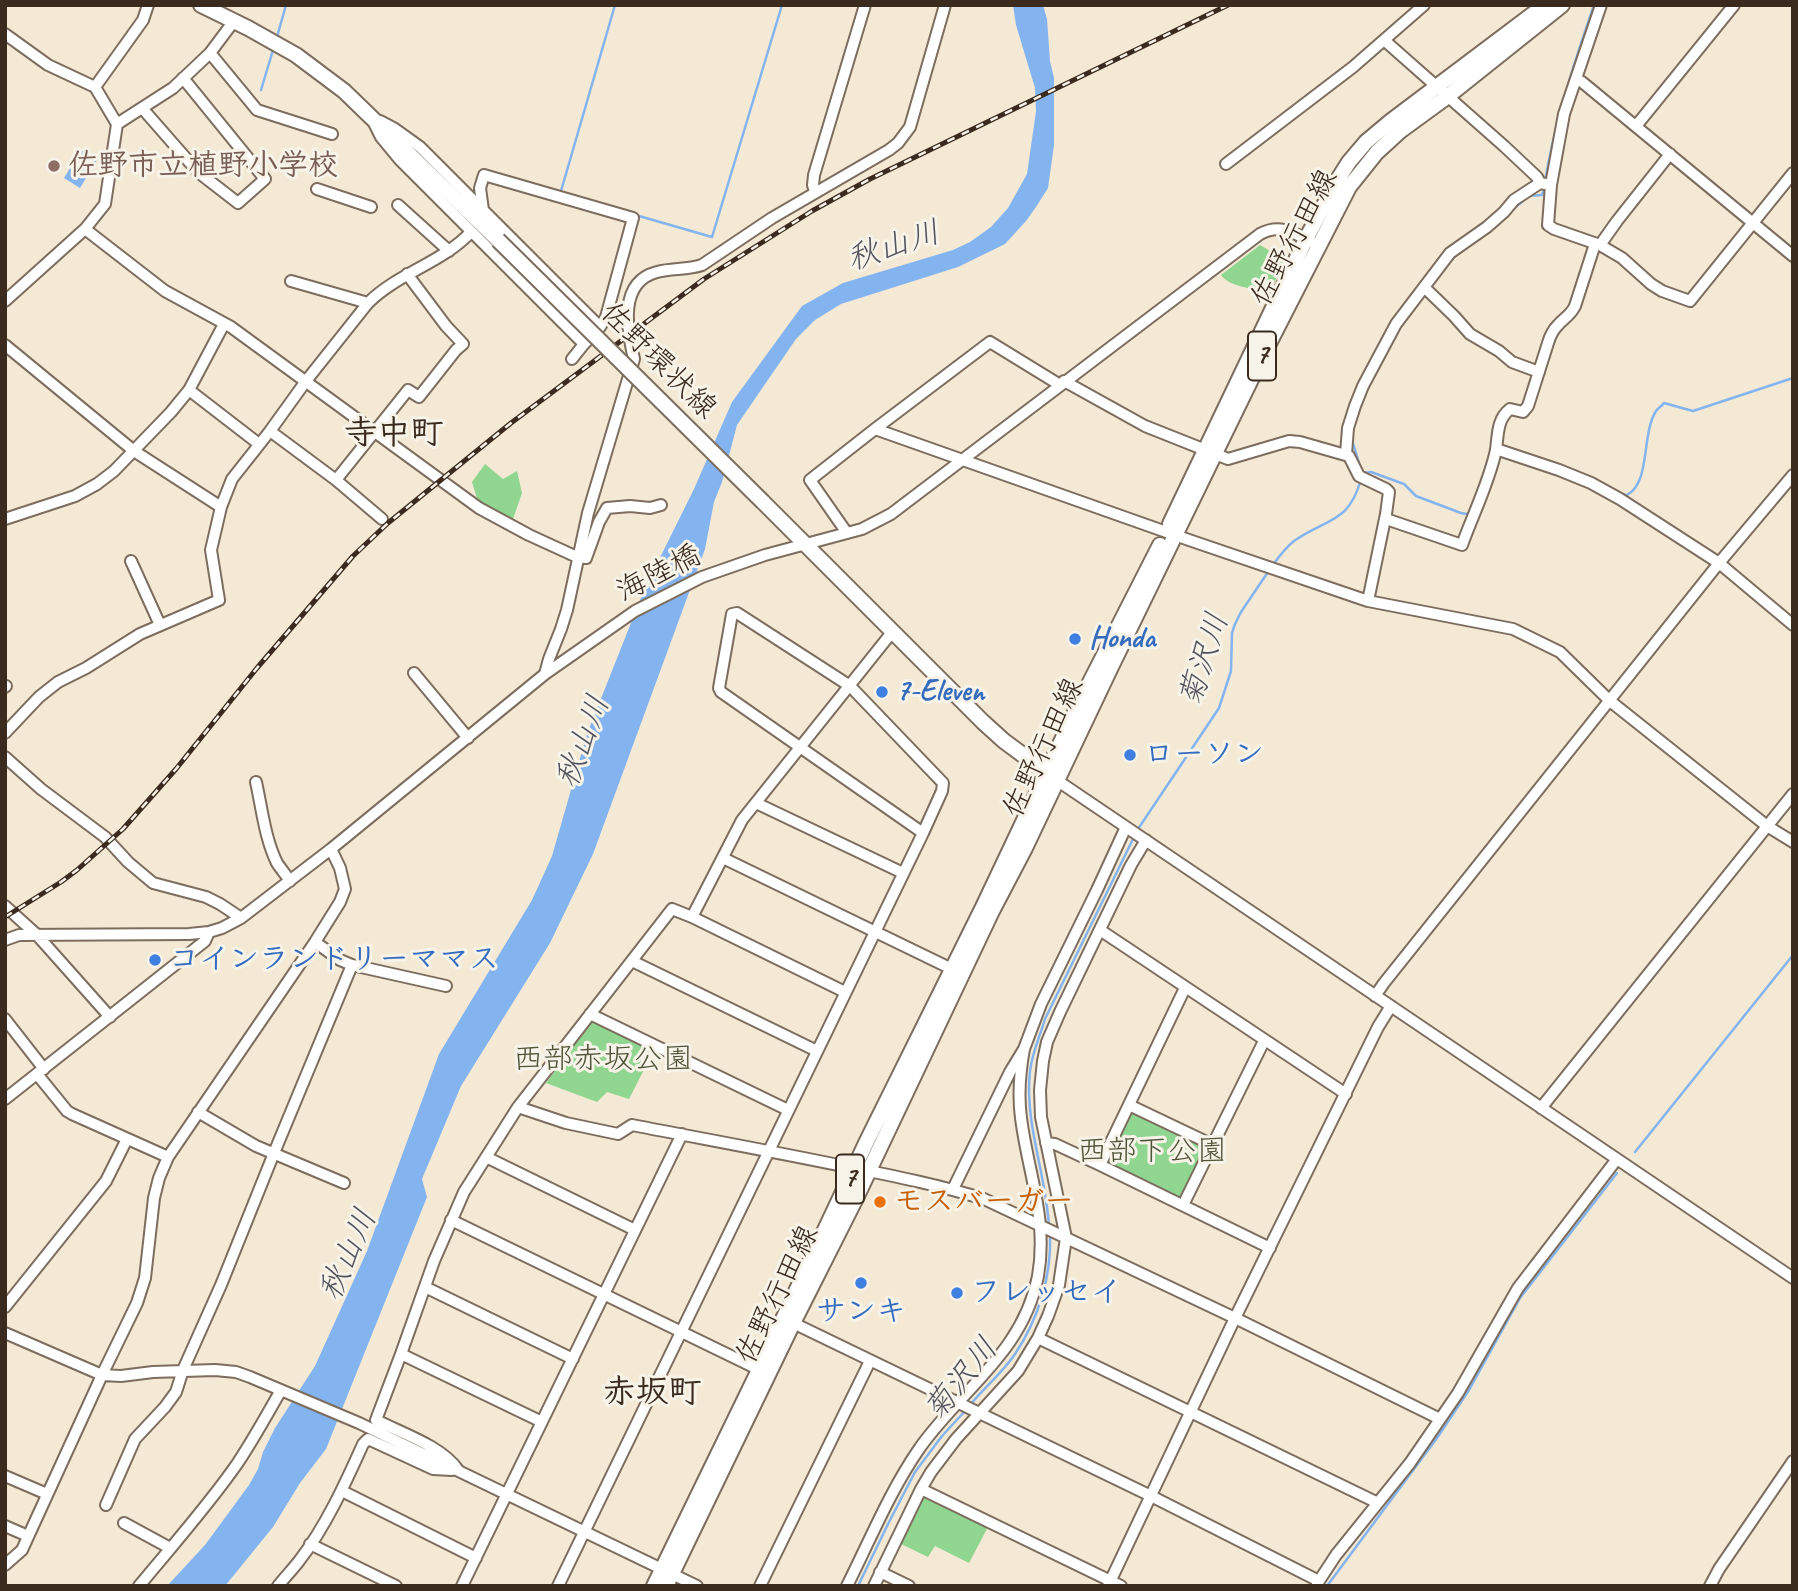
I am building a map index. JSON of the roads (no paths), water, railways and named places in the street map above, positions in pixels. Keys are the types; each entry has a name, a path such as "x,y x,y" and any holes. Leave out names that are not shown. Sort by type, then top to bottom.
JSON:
{"main road":[{"name":"佐野環状線","path":"201,5 232,15 296,55 344,91 806,544 983,722 1052,777"},
{"name":"佐野行田線","path":"654,1586 667,1576 1052,777 1095,671 1171,533 1312,242 1337,181 1366,142 1545,5"},
{"name":"佐野行田線","path":"1312,242 1349,187 1377,152 1400,131 1562,5"}],"street":[{"path":"95,87 143,20 148,5"},
{"path":"815,192 814,175 865,5"},
{"path":"545,674 567,610 595,487 634,359 628,325 628,299 650,274 702,265 772,218 889,150 904,136 909,127 945,5"},
{"path":"1226,164 1353,67 1424,5"},
{"path":"1601,5 1564,114 1546,184 1548,225 1598,245 1622,258 1662,291 1689,301 1793,173"},
{"path":"1636,126 1734,5"},
{"path":"117,124 173,88 210,53 232,15"},
{"path":"5,34 48,65 95,87 117,124 105,204 85,229 5,301"},
{"path":"1384,40 1546,184"},
{"path":"210,53 257,110 332,134"},
{"path":"142,108 198,172 238,203 265,179 183,78"},
{"path":"1576,79 1793,256"},
{"path":"371,117 412,139 600,327"},
{"path":"371,117 381,137 400,160 584,344"},
{"path":"1386,514 1389,520 1462,545 1481,497 1504,414 1510,409 1519,412 1525,410 1531,400 1552,332 1571,314 1598,245 1670,154"},
{"path":"483,210 480,188 484,175 633,218 606,317 572,359"},
{"path":"1346,454 1350,418 1363,386 1396,324 1450,253 1487,227 1514,200 1527,191 1546,184"},
{"path":"317,188 371,207"},
{"path":"398,205 449,251"},
{"name":"海陸橋","path":"209,932 222,929 241,918 290,881 545,674 614,624 702,577 873,524 891,514 1260,234 1274,228 1312,242"},
{"path":"85,229 165,291 224,324 479,508 528,534 577,557 586,558 607,508 650,508 661,505"},
{"path":"5,733 50,687 140,634 219,600 211,550 221,507 232,479 368,303 407,274 449,251 471,232"},
{"path":"336,480 408,390 419,397 463,344 407,274"},
{"path":"291,281 368,303"},
{"path":"1424,287 1470,334 1512,362 1539,372"},
{"path":"613,295 628,299"},
{"path":"5,519 75,496 114,471 189,390 224,324"},
{"path":"847,533 810,480 990,342 1145,426 1228,459 1289,441 1349,456 1363,478 1389,492 1368,601"},
{"path":"5,345 134,451 221,507"},
{"path":"189,390 259,444"},
{"path":"875,429 1368,601 1513,629 1560,652 1610,701 1767,826 1793,842"},
{"path":"270,431 336,480 382,519"},
{"path":"1496,449 1559,470 1620,499 1720,563 1793,625"},
{"path":"1375,996 1793,475"},
{"path":"131,561 160,625"},
{"path":"558,1586 923,832 942,791 943,783 850,686 737,613 732,614 719,688 721,692 923,832"},
{"path":"692,917 742,820 893,631"},
{"path":"414,673 468,738"},
{"path":"5,757 41,789 105,837 128,862 153,883 206,897 241,918"},
{"path":"1052,777 1793,1278"},
{"path":"256,782 273,853 290,881"},
{"path":"1541,1108 1793,794"},
{"path":"756,803 903,873"},
{"path":"953,1189 1024,1049 1041,1004 1128,828"},
{"path":"874,1586 931,1472 976,1412 1018,1371 1038,1338 1059,1284 1063,1237 1040,1101 1045,1052 1060,1012 1144,839"},
{"path":"5,1565 22,1550 137,1303 145,1278 154,1198 168,1157 340,902 345,889 340,868 331,849"},
{"path":"723,858 957,972"},
{"path":"5,906 37,935 110,1017"},
{"path":"458,1470 439,1451 376,1420 425,1287 464,1192 518,1107 672,909 845,992"},
{"path":"1100,930 1346,1094"},
{"path":"5,940 19,935 209,932 205,941 5,1099"},
{"path":"314,942 352,965 446,986"},
{"path":"632,961 817,1051"},
{"path":"106,1505 135,1440 176,1392 352,965"},
{"path":"1100,1165 1185,988"},
{"path":"921,1489 1113,1584 1151,1496 1235,1318 1378,1027 1391,1006"},
{"path":"590,1014 788,1110"},
{"path":"5,1019 67,1111 168,1157"},
{"path":"1183,1205 1264,1041"},
{"path":"847,1586 902,1477 920,1448 999,1358 1018,1329 1032,1297 1038,1275 1042,1226 1020,1117 1024,1049"},
{"path":"1129,1105 1213,1145"},
{"path":"518,1107 566,1123 618,1134 632,1125 862,1169 953,1189 984,1199 1440,1419"},
{"path":"198,1112 243,1140 344,1183"},
{"path":"462,1586 682,1135"},
{"path":"5,1307 106,1181 127,1139"},
{"path":"1046,1143 1055,1144 1100,1165 1270,1248"},
{"path":"486,1157 635,1230"},
{"path":"788,1321 1151,1496 1317,1583 1336,1555 1410,1463 1458,1393 1518,1288 1618,1159"},
{"path":"451,1220 764,1372"},
{"path":"425,1287 573,1359"},
{"path":"5,1333 102,1375 121,1376 183,1370 236,1372 353,1421 584,1532 667,1576 697,1586"},
{"path":"1038,1338 1378,1503"},
{"path":"401,1354 542,1422"},
{"path":"760,1586 870,1361"},
{"path":"139,1586 191,1524 236,1464 283,1391"},
{"path":"278,1586 310,1544 342,1491 363,1444 368,1439 433,1469 458,1470"},
{"path":"1710,1586 1718,1569 1793,1461"},
{"path":"5,1476 47,1494"},
{"path":"342,1491 476,1558"},
{"path":"124,1523 170,1548"},
{"path":"5,1526 28,1536"},
{"path":"310,1544 396,1586"},
{"path":"880,1572 909,1586"}],"water":[{"path":"1013,5 1043,5 1047,19 1054,78 1054,145 1048,188 1026,221 1005,244 958,267 841,304 815,320 796,339 737,425 714,502 705,549 593,854 550,943 461,1086 422,1179 427,1197 326,1449 300,1483 273,1527 225,1586 167,1586 205,1545 249,1485 275,1428 315,1366 367,1251 439,1054 532,900 552,856 587,734 644,590 694,489 732,402 802,306 843,283 953,250 970,242 991,227 1008,208 1027,174 1036,111 1035,88 1016,25"},
{"path":"81,150 97,160 80,188 64,178"}],"waterway":[{"path":"277,37 286,5"},
{"path":"561,191 615,5"},
{"path":"637,221 639,216 712,237 782,5"},
{"path":"1545,182 1560,114 1594,5"},
{"path":"261,90 273,50"},
{"path":"1528,196 1542,195 1544,189"},
{"path":"1512,210 1523,201"},
{"path":"1448,264 1458,253"},
{"path":"1398,331 1406,319"},
{"name":"菊沢川","path":"1619,494 1627,495 1635,489 1640,480 1651,421 1664,403 1693,411 1793,378"},
{"path":"1352,440 1359,463"},
{"name":"菊沢川","path":"1483,476 1489,456"},
{"name":"菊沢川","path":"1363,473 1371,472 1404,484 1416,496 1461,513 1470,512"},
{"name":"菊沢川","path":"1272,566 1294,541 1343,512 1356,494 1361,479"},
{"name":"菊沢川","path":"1138,829 1219,708 1231,671 1232,633 1235,624 1268,572"},
{"name":"菊沢川","path":"1049,1228 1030,1111 1031,1064 1045,1019 1135,835"},
{"path":"1635,1152 1793,955"},
{"path":"1327,1586 1437,1438 1469,1390 1520,1298 1617,1173"},
{"name":"菊沢川","path":"971,1404 1010,1361 1037,1312 1049,1265 1050,1234"},
{"name":"菊沢川","path":"858,1586 915,1472 965,1411"}],"railway":[{"path":"5,917 61,882 123,829 353,556 388,523 511,423 704,279 812,211 870,179 1228,5"}],"place":[{"name":"佐野市立植野小学校","path":"54,166"},
{"name":"Honda","path":"1075,639"},
{"name":"7-Eleven","path":"882,692"},
{"name":"ローソン","path":"1130,755"},
{"name":"コインランドリーママス","path":"155,960"},
{"name":"モスバーガー","path":"880,1202"},
{"name":"サンキ","path":"861,1283"},
{"name":"フレッセイ","path":"957,1293"}],"district":[{"name":"寺中町","path":"394,434"},
{"name":"赤坂町","path":"652,1393"}],"water label":[{"name":"秋山川","path":"894,247"},
{"name":"秋山川","path":"584,742"},
{"name":"秋山川","path":"349,1255"}],"park label":[{"name":"西部赤坂公園","path":"603,1060"},
{"name":"西部下公園","path":"1152,1152"}]}
